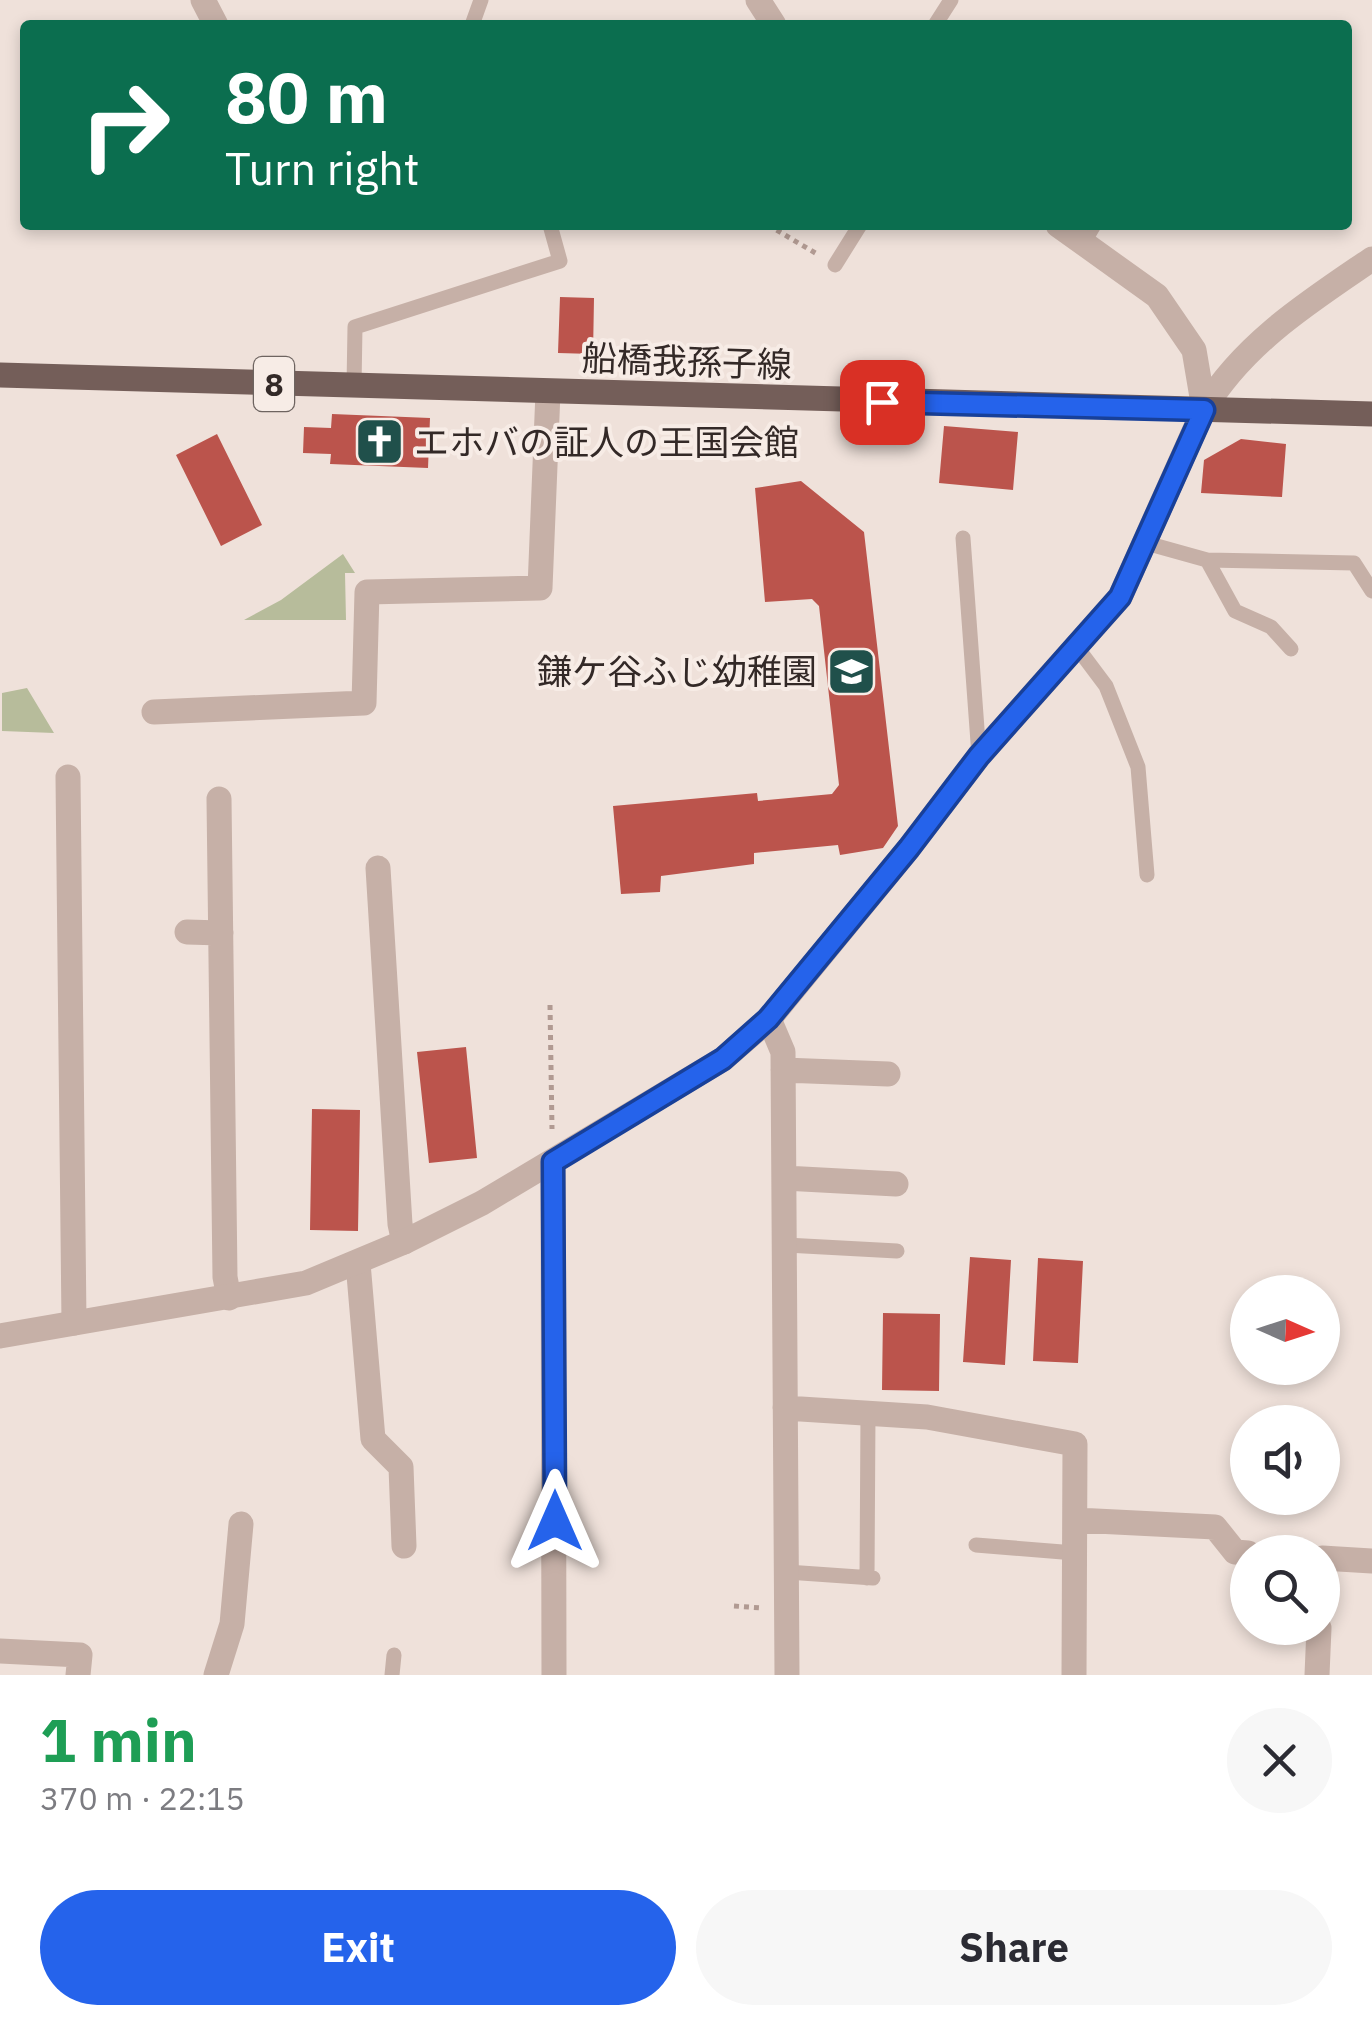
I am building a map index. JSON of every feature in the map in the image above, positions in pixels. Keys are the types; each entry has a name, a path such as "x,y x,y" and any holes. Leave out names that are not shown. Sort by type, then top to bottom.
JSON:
{"main road":[{"name":"船橋我孫子線","path":"0,375 1372,414"}],"street":[{"path":"1089,234 1157,296 1194,350 1204,410"},
{"path":"0,1336 306,1283 404,1242 482,1203 723,1059 768,1019 979,756 1120,597 1204,410 1219,385 1277,325 1372,259"},
{"path":"154,712 364,703 367,592 540,588 548,392"},
{"path":"68,777 74,1323"},
{"path":"219,798 224,1277 228,1298"},
{"path":"378,868 404,1242"},
{"path":"187,932 221,934"},
{"path":"768,1019 783,1052 788,1675"},
{"path":"783,1070 888,1074"},
{"path":"553,1162 554,1675"},
{"path":"784,1178 896,1184"},
{"path":"358,1262 373,1440 401,1467 404,1546"},
{"path":"784,1408 927,1416 1075,1444 1074,1675"},
{"path":"1076,1520 1215,1528 1230,1546"},
{"path":"216,1675 232,1624 241,1524"},
{"path":"1340,1559 1372,1561"},
{"path":"1318,1675 1319,1645"},
{"path":"0,1650 80,1655 78,1675"}],"lane":[{"path":"354,386 356,326 560,261 551,230"},
{"path":"835,265 857,230"},
{"path":"963,538 979,756"},
{"path":"1146,543 1206,560 1354,563 1372,591"},
{"path":"1206,560 1235,612 1271,627 1291,650"},
{"path":"1076,646 1106,686 1138,767 1147,875"},
{"path":"786,1245 897,1251"},
{"path":"787,1572 872,1578 868,1413"},
{"path":"976,1546 1074,1553"},
{"path":"392,1675 394,1654"}],"path":[{"path":"776,230 835,265"},
{"path":"550,1006 553,1162"}],"green space":[{"path":"343,554 355,573 345,573 346,620 244,620 281,600"},
{"path":"27,688 54,733 2,731 2,693"}],"building":[{"path":"560,297 594,298 593,354 558,353"},
{"path":"332,414 430,418 428,468 330,464 331,454 303,453 304,427 331,428"},
{"path":"944,426 1018,432 1013,490 939,483"},
{"path":"217,434 262,525 221,546 176,455"},
{"path":"1241,439 1286,444 1282,497 1201,493 1204,460"},
{"path":"801,481 864,532 898,826 883,848 840,855 838,845 754,853 754,864 661,876 660,892 621,894 613,806 757,793 758,801 832,794 839,785 819,606 812,599 765,602 755,488"},
{"path":"466,1047 477,1158 429,1163 417,1052"},
{"path":"312,1109 360,1110 358,1231 310,1230"},
{"path":"970,1257 1011,1260 1005,1365 963,1362"},
{"path":"1038,1258 1083,1261 1078,1363 1033,1361"},
{"path":"883,1313 940,1314 939,1391 882,1390"}],"place":[{"name":"エホバの証人の王国会館","path":"379,442"},
{"name":"鎌ケ谷ふじ幼稚園","path":"852,671"}],"route":[{"path":"555,1521 553,1162 723,1059 768,1019 979,756 1120,597 1204,410 882,402"}]}
